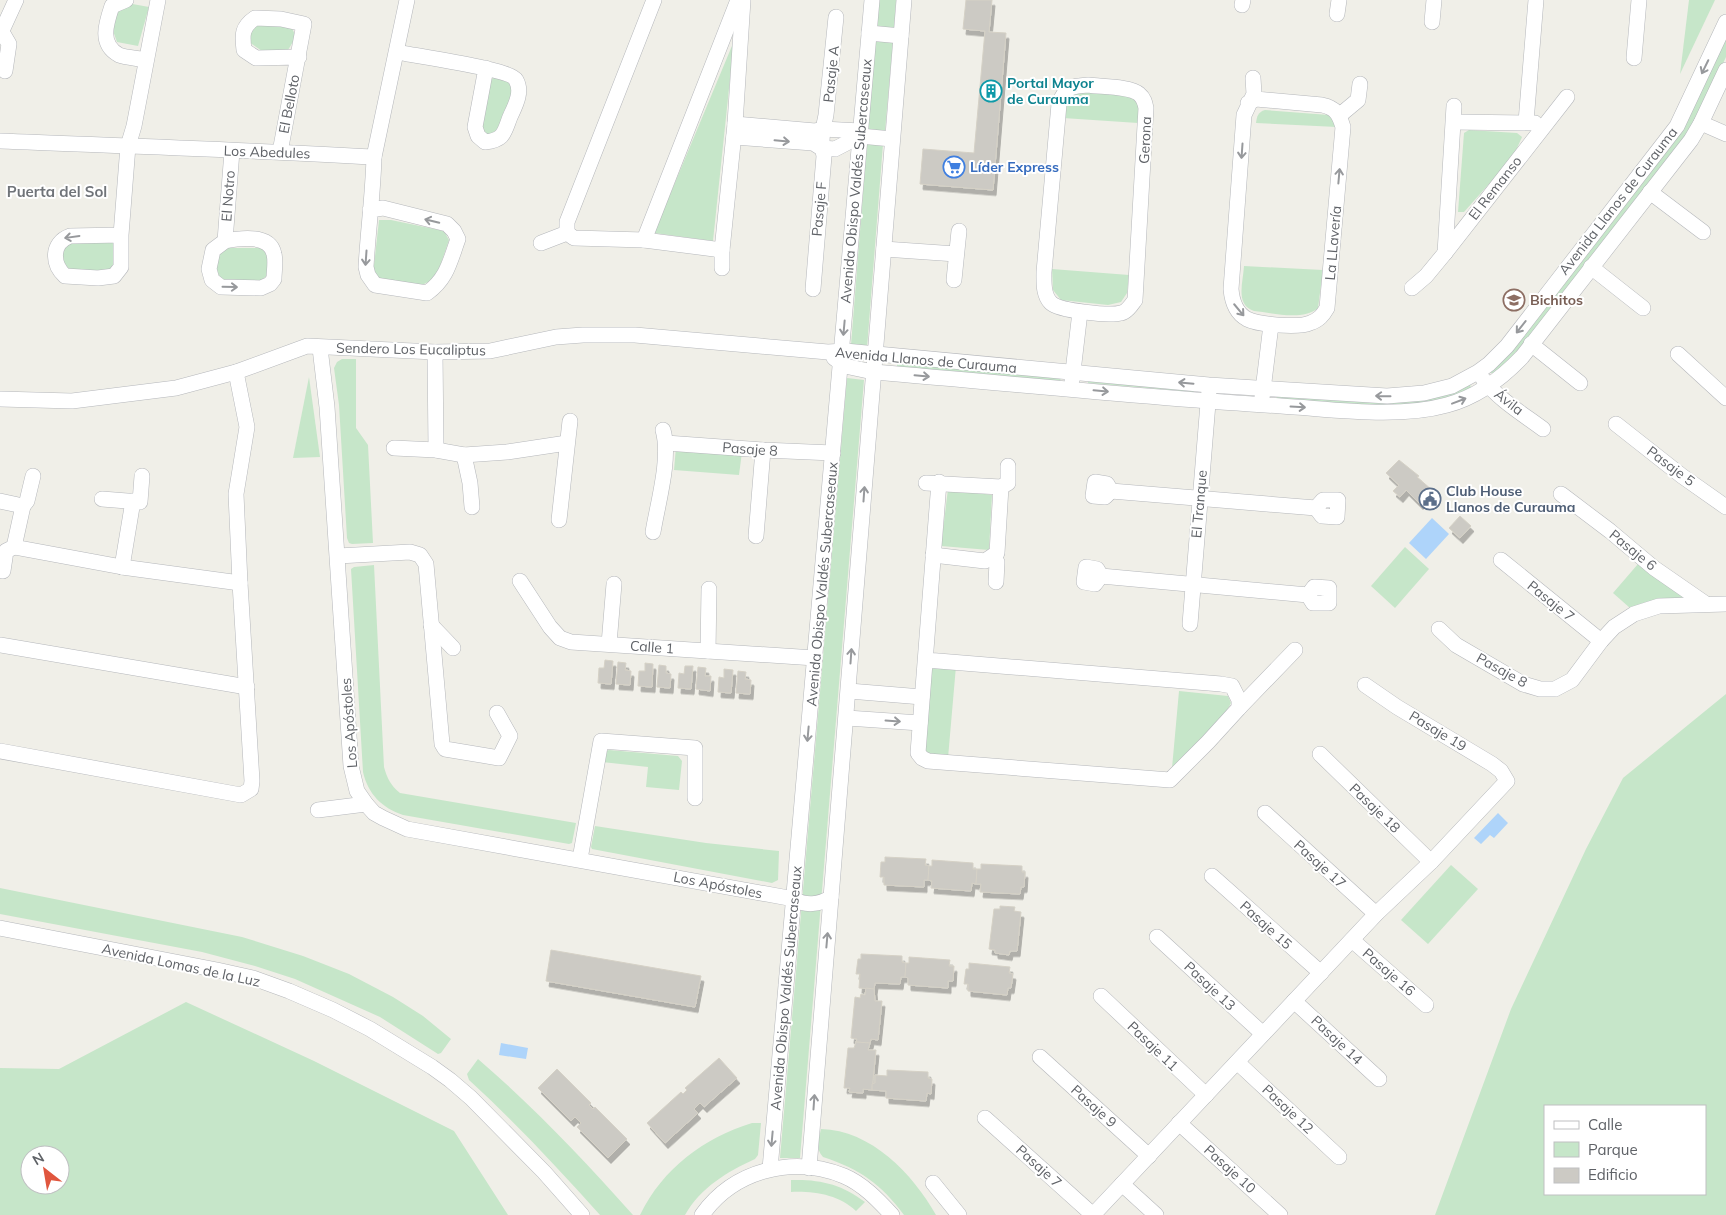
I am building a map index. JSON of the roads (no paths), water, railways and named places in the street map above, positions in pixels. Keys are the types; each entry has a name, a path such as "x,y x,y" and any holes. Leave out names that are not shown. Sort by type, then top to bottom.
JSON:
{"street":[{"path":"5,71 8,44 1,34 4,17 16,0"},
{"path":"126,0 112,6 106,25 105,35 108,45 120,55 146,60"},
{"path":"121,236 70,236 63,239 55,256 57,269 65,276 98,278 114,276 121,267 121,236 128,146 158,0"},
{"path":"370,210 383,208 447,224 454,231 458,239 444,277 437,286 427,293 375,285 368,276 366,267 370,210 374,158 407,0"},
{"path":"566,233 567,222 654,0"},
{"path":"644,240 738,0"},
{"path":"722,268 743,0"},
{"name":"Avenida Obispo Valdés Subercaseaux","path":"770,1169 833,454 837,356 872,0"},
{"path":"809,1168 904,0"},
{"path":"1432,22 1434,0"},
{"path":"1526,122 1536,0"},
{"path":"1634,58 1639,0"},
{"name":"Pasaje A","path":"823,129 836,18"},
{"name":"Avenida Llanos de Curauma","path":"837,356 875,354 1209,385 1387,396 1409,395 1452,386 1478,372 1507,346 1677,126 1726,22"},
{"path":"869,33 901,36"},
{"path":"396,52 486,68 511,75 516,79 519,88 518,97 503,135 496,141 486,142 478,136 475,128 486,68"},
{"name":"El Belloto","path":"280,152 298,57"},
{"name":"Avenida Llanos de Curauma","path":"837,356 859,370 873,372 1208,401 1386,412 1417,410 1447,405 1462,400 1489,386 1512,368 1691,140 1726,70"},
{"name":"La LLavería","path":"1253,78 1254,94 1248,103 1244,115 1231,289 1232,300 1237,309 1247,319 1270,325 1310,324 1322,316 1327,308 1343,127 1340,115"},
{"path":"1248,103 1256,99 1322,105 1332,107 1340,115 1358,100 1360,84"},
{"name":"Gerona","path":"1088,85 1132,90 1144,100 1146,108 1135,300 1121,313 1080,312 1059,308 1051,303 1046,296 1044,285 1059,104 1068,88 1076,86 1088,85"},
{"name":"El Remanso","path":"1412,288 1426,276 1445,253 1567,97"},
{"name":"El Remanso","path":"1445,253 1454,106"},
{"path":"1454,122 1526,122 1546,124"},
{"path":"1701,123 1726,134"},
{"path":"734,130 815,131 823,129 892,139"},
{"name":"Pasaje F","path":"812,289 824,156 821,148 823,129"},
{"path":"734,130 814,143 821,148 835,149 860,134"},
{"name":"Los Abedules","path":"0,141 280,152 374,158"},
{"name":"El Notro","path":"225,241 239,238 263,241 270,246 274,254 274,279 270,284 261,288 221,287 212,280 209,269 213,250 225,241 232,151"},
{"path":"1650,192 1703,232"},
{"path":"954,280 959,230"},
{"path":"566,233 574,238 644,240 722,250"},
{"path":"540,243 566,233"},
{"path":"884,249 956,254"},
{"path":"1590,267 1643,308"},
{"path":"1071,388 1080,312"},
{"path":"1261,405 1270,325"},
{"name":"Sendero Los Eucaliptus","path":"0,398 46,401 102,398 176,388 236,372 307,346 435,352 490,351 556,336 635,335 837,356"},
{"path":"1531,344 1580,383"},
{"name":"Los Apóstoles","path":"320,348 327,408 338,556 351,766 357,791 374,813 407,829 794,899 802,903 815,904 831,897"},
{"path":"435,352 436,450"},
{"path":"1678,354 1726,398"},
{"path":"0,751 241,794 250,789 252,781 236,494 247,428 236,372"},
{"name":"Ávila","path":"1478,372 1489,386 1544,429"},
{"name":"El Tranque","path":"1190,624 1209,385"},
{"path":"559,520 570,422"},
{"name":"Pasaje 5","path":"1616,424 1682,476 1726,507"},
{"name":"Pasaje 8","path":"654,532 665,436 762,450 833,454"},
{"path":"394,448 436,450 464,454 507,452 567,443"},
{"path":"756,536 762,450"},
{"path":"464,454 470,483 472,507"},
{"path":"1008,466 1008,483 1001,487 933,482 934,555 918,753 922,758 928,761 1170,780 1295,650"},
{"path":"14,546 32,476"},
{"path":"102,499 140,502 142,476"},
{"path":"934,555 985,561 997,553 1001,487"},
{"path":"1110,491 1316,508"},
{"name":"Pasaje 6","path":"1561,494 1610,531 1654,568 1706,604"},
{"path":"0,501 23,506"},
{"path":"122,567 133,502"},
{"path":"3,570 6,551 14,546 122,567 240,583"},
{"path":"338,556 410,552 420,555 426,564 442,744 445,749 499,758 510,736 497,714"},
{"path":"993,556 998,562 996,582"},
{"name":"Pasaje 7","path":"1501,560 1601,641"},
{"path":"1101,576 1308,595"},
{"name":"Calle 1","path":"520,581 560,638 571,642 815,658"},
{"path":"609,644 614,584"},
{"path":"708,651 709,589"},
{"path":"1601,641 1614,627 1634,614 1659,606 1726,604"},
{"path":"431,624 453,648"},
{"name":"Pasaje 8","path":"1439,629 1456,645 1523,684 1540,689 1555,689 1572,680 1601,641"},
{"path":"0,645 247,688"},
{"path":"926,660 1221,684 1232,686 1239,700 1239,708"},
{"name":"Pasaje 19","path":"1365,685 1397,707 1492,764 1501,771 1507,781 1431,862"},
{"path":"849,691 922,697"},
{"path":"847,718 920,723"},
{"path":"580,859 601,741 695,748 695,798"},
{"name":"Pasaje 18","path":"1320,754 1431,862"},
{"path":"318,810 366,804"},
{"name":"Pasaje 17","path":"1265,814 1376,914"},
{"path":"1093,1215 1376,914 1431,862"},
{"name":"Pasaje 15","path":"1212,876 1321,973"},
{"name":"Avenida Lomas de la Luz","path":"0,928 244,976 289,991 370,1028 450,1080 544,1172 582,1215"},
{"name":"Pasaje 13","path":"1157,937 1263,1034"},
{"name":"Pasaje 16","path":"1352,940 1426,1005"},
{"name":"Pasaje 11","path":"1101,996 1206,1096"},
{"name":"Pasaje 14","path":"1294,1001 1379,1080"},
{"name":"Pasaje 9","path":"1040,1057 1149,1156"},
{"name":"Pasaje 12","path":"1237,1062 1339,1157"},
{"name":"Pasaje 7","path":"985,1118 1093,1215"},
{"name":"Pasaje 10","path":"1179,1123 1280,1215"},
{"path":"702,1215 717,1197 733,1185 754,1174 789,1166 837,1174 856,1183 892,1215"},
{"path":"933,1183 959,1215"},
{"path":"1122,1184 1156,1215"}],"water":[{"path":"1432,518 1449,534 1426,559 1409,543"},
{"path":"1498,813 1508,823 1494,838 1490,835 1481,844 1474,838"},
{"path":"501,1043 528,1048 526,1059 499,1055"}],"place":[{"name":"Portal Mayor de Curauma","path":"991,91"},
{"name":"Líder Express","path":"954,167"},
{"name":"Bichitos","path":"1514,300"},
{"name":"Club House Llanos de Curauma","path":"1430,499"}],"district":[{"name":"Puerta del Sol","path":"57,191"}]}
